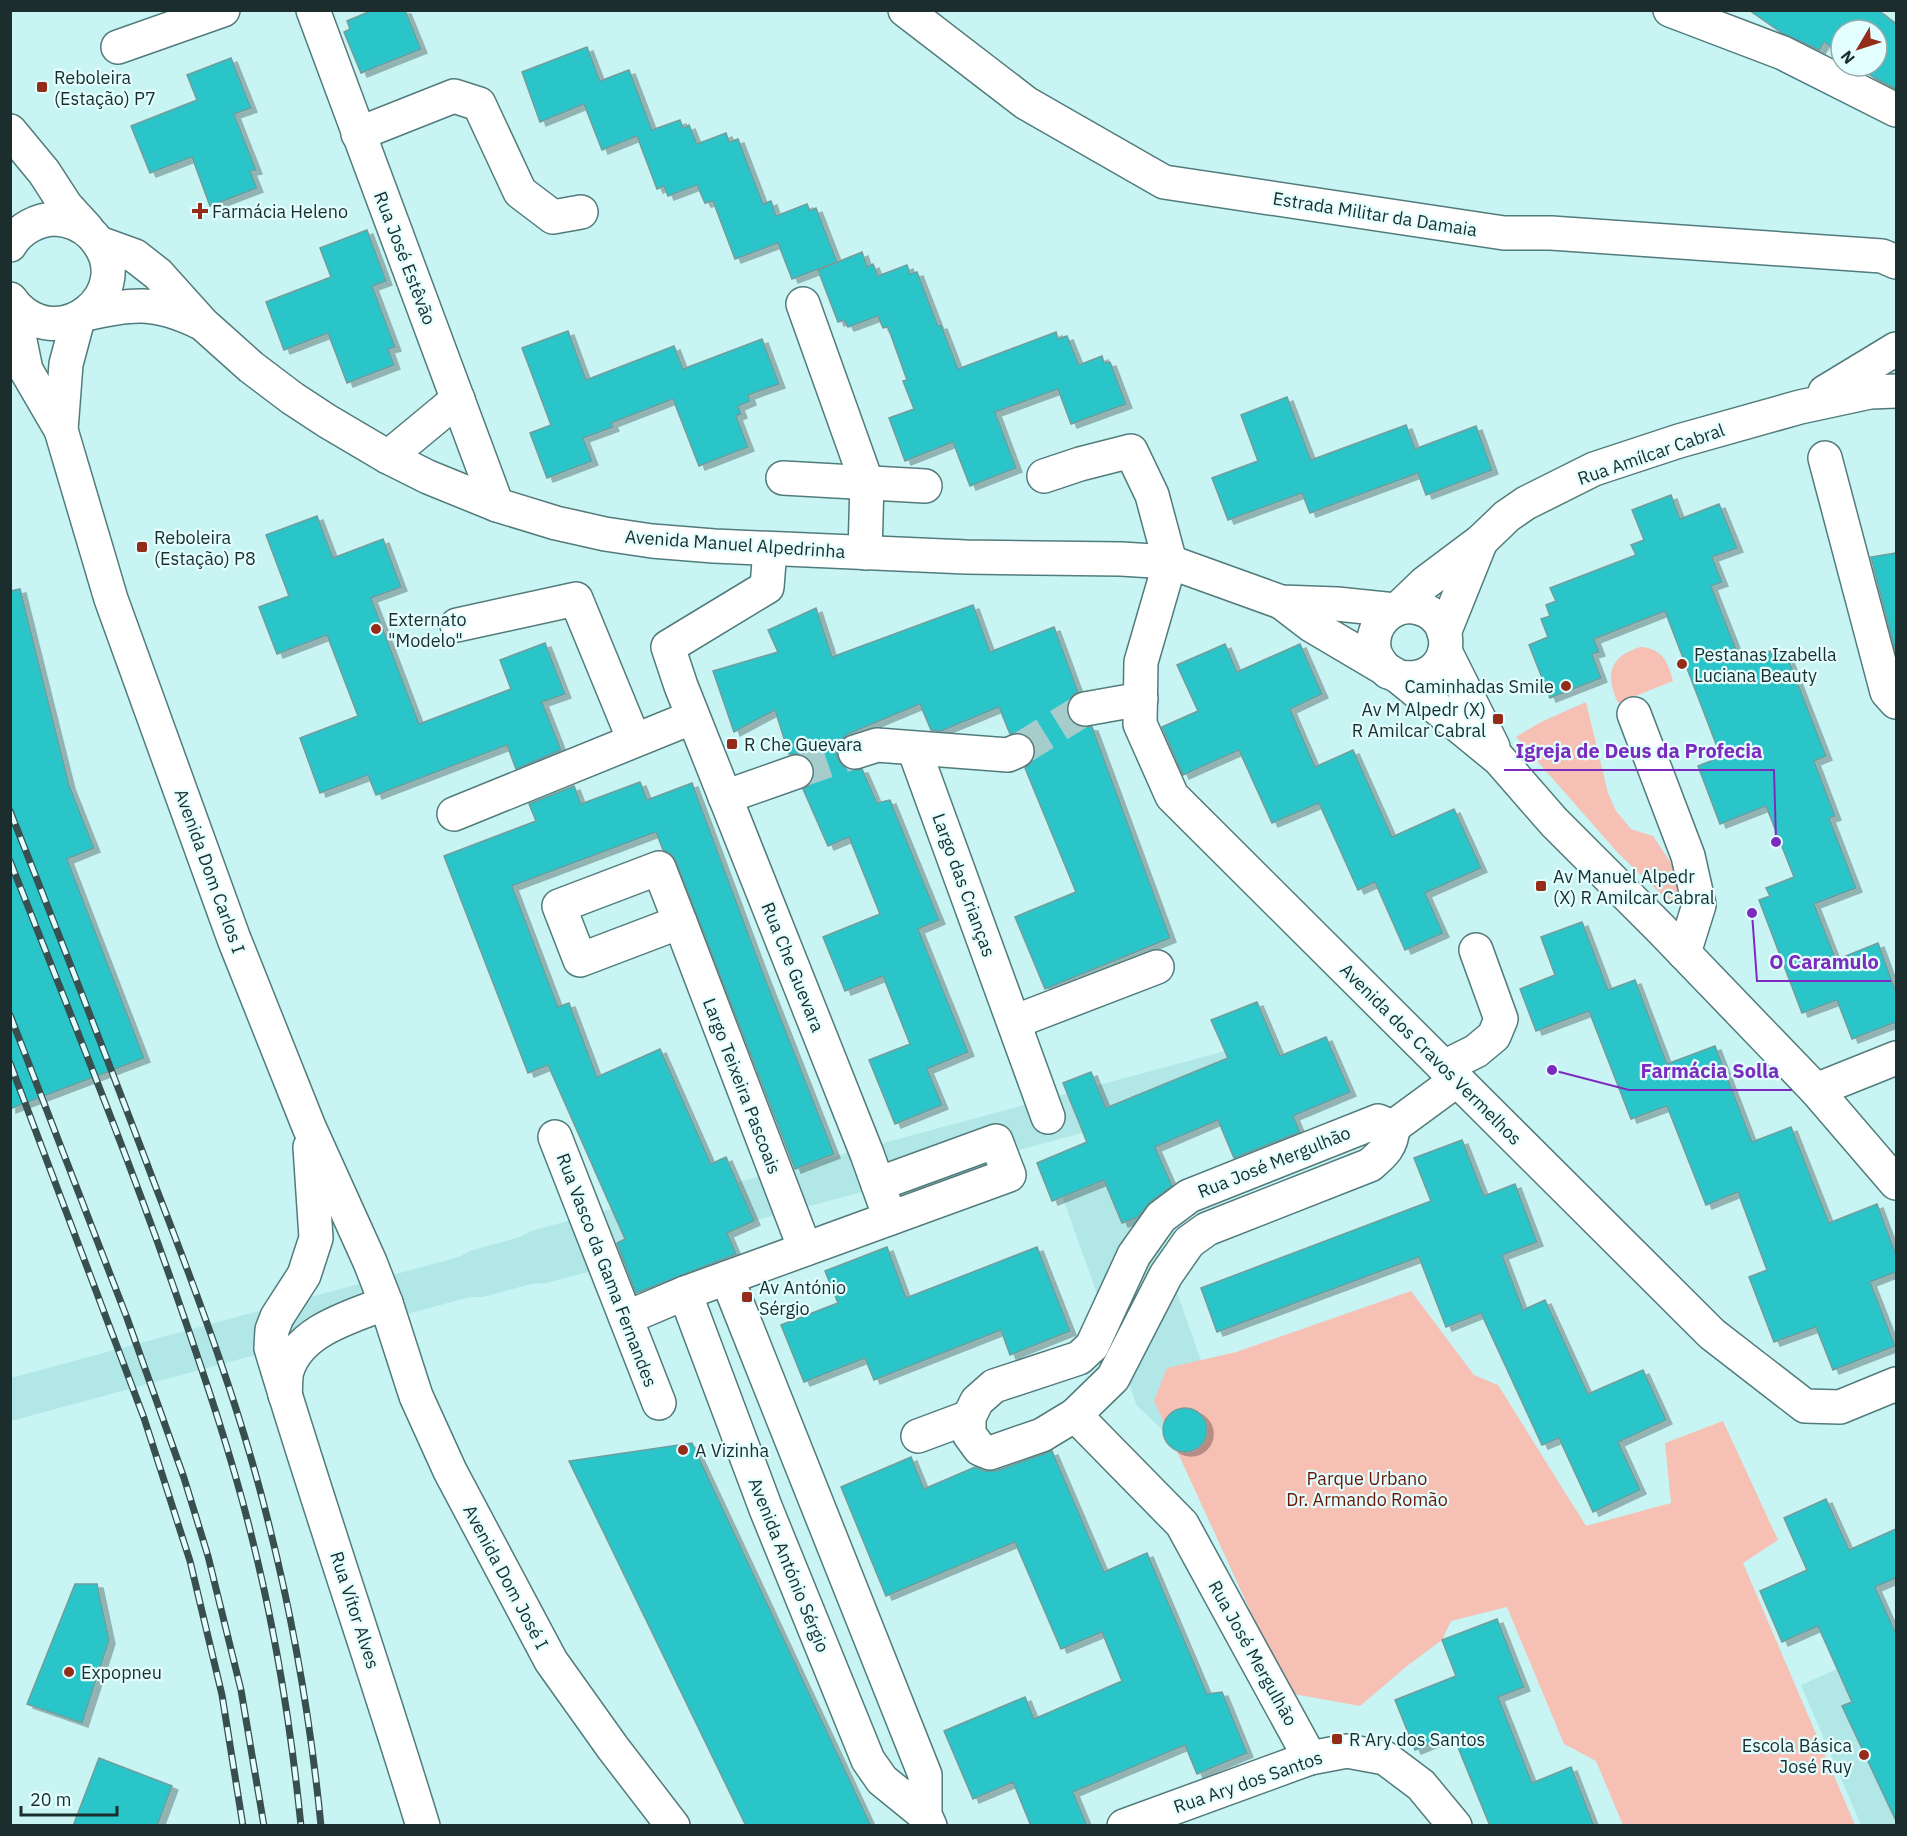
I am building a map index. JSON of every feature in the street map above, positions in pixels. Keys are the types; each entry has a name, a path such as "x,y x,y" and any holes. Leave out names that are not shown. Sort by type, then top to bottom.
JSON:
{"street":[{"path":"118,47 223,10"},
{"name":"Rua José Estêvão","path":"313,10 497,505"},
{"name":"Estrada Militar da Damaia","path":"905,10 1026,103 1164,182 1504,233 1551,234 1870,255 1882,256 1896,262"},
{"path":"1670,10 1783,53 1896,110"},
{"path":"358,134 454,96 479,104 520,192 553,217 581,212"},
{"path":"10,131 44,172 66,206 93,237 106,257 108,273 105,289 97,303 82,316"},
{"name":"Avenida Manuel Alpedrinha","path":"10,245 26,228 41,221 57,219 74,223 93,237 135,256 158,274 203,324 251,367 292,398 388,457 465,493 497,505 556,523 652,541 865,553 1170,562 1281,602 1311,625 1393,675"},
{"name":"Avenida Manuel Alpedrinha","path":"11,300 22,312 42,322 64,323 122,305 142,305 164,308 203,324"},
{"name":"Avenida Dom Carlos I","path":"11,300 26,370 61,430 111,599 234,939 309,1127 386,1303"},
{"path":"803,304 867,483 865,553"},
{"name":"Avenida Dom Carlos I","path":"61,430 66,364 82,316"},
{"name":"Rua Amílcar Cabral","path":"1800,407 1896,349"},
{"name":"Rua Amílcar Cabral","path":"1397,609 1425,583 1481,541 1507,516 1526,503 1594,469 1679,441 1800,407 1870,392 1896,391"},
{"path":"388,457 458,399"},
{"path":"1044,476 1131,451 1152,495 1170,562"},
{"path":"1825,458 1887,692 1896,702"},
{"path":"783,478 925,486"},
{"name":"Rua Amílcar Cabral","path":"1444,642 1481,541"},
{"name":"Rua Che Guevara","path":"770,549 767,587 668,647 693,717 890,1218"},
{"name":"Avenida dos Cravos Vermelhos","path":"1170,562 1141,662 1140,724 1172,796 1712,1334 1805,1406 1840,1407 1896,1384"},
{"path":"457,625 576,599 634,740"},
{"name":"Avenida Manuel Alpedrinha","path":"1281,602 1397,609 1412,606 1434,616 1442,626 1444,642 1499,759"},
{"name":"Avenida Manuel Alpedrinha","path":"1397,609 1388,614 1379,624 1374,636 1374,650 1379,662 1499,759 1554,822 1816,1090 1896,1183"},
{"path":"1393,675 1410,679 1422,677 1432,671 1440,663 1444,642"},
{"path":"1085,709 1141,699"},
{"path":"1634,714 1688,856 1699,905 1684,953"},
{"path":"454,814 693,717"},
{"path":"855,752 877,745 1008,755 1017,751"},
{"name":"Largo das Crianças","path":"914,749 1048,1117"},
{"path":"725,797 796,772"},
{"name":"Largo Teixeira Pascoais","path":"680,922 805,1249"},
{"path":"1393,1127 1494,1036 1501,1019 1476,950"},
{"path":"1014,1022 1157,967"},
{"path":"1816,1090 1896,1058"},
{"name":"Rua José Mergulhão","path":"1378,1121 1393,1127 1392,1141 1381,1156 1370,1165 1207,1229 1189,1242 1166,1275 1113,1378 1075,1415 1042,1435 990,1453 980,1449 969,1434 969,1417 977,1401 994,1386 1078,1358 1092,1346 1134,1255 1161,1217 1190,1196 1378,1121"},
{"name":"Rua Vítor Alves","path":"309,1127 316,1238 304,1275 277,1317 272,1330 271,1348 304,1456 376,1672 423,1826"},
{"name":"Rua Vasco da Gama Fernandes","path":"555,1137 658,1403"},
{"path":"626,1318 685,1293 1009,1175 996,1141 878,1184"},
{"name":"Avenida António Sérgio","path":"727,1278 925,1775 927,1820"},
{"name":"Avenida António Sérgio","path":"685,1293 766,1509 868,1760 882,1780 927,1820"},
{"name":"Rua Vítor Alves","path":"285,1396 286,1373 292,1359 303,1345 315,1334 386,1303"},
{"name":"Avenida Dom José I","path":"386,1303 416,1396 450,1471 551,1661 613,1748 673,1826"},
{"name":"Rua José Mergulhão","path":"1075,1415 1182,1524 1310,1758"},
{"path":"918,1436 969,1417"},
{"name":"Rua Ary dos Santos","path":"1124,1826 1310,1758 1347,1751 1384,1758 1421,1785 1455,1826"}],"shaded area":[{"path":"1259,1042 1127,1151 1208,1380 1177,1450 1165,1439 1163,1430 1137,1406 1055,1176 1092,1163 1082,1133 664,1245 665,1252 546,1283 531,1284 483,1297 470,1297 11,1421 11,1378 459,1257 470,1251 520,1237 531,1231 651,1198 653,1205"},
{"name":"Escola Básica José Ruy","path":"1896,1643 1896,1825 1861,1825 1801,1685"}],"green space":[{"path":"1640,647 1654,650 1663,657 1673,681 1618,703 1612,684 1612,668 1622,656"},
{"path":"1586,702 1608,793 1616,811 1631,829 1653,836 1677,872 1684,889 1680,899 1675,903 1661,894 1619,854 1516,737 1541,722"},
{"name":"Parque Urbano Dr. Armando Romão","path":"1411,1291 1474,1375 1498,1385 1586,1526 1671,1503 1665,1443 1723,1421 1778,1540 1743,1563 1855,1825 1623,1825 1596,1761 1564,1744 1507,1607 1451,1621 1442,1640 1360,1706 1288,1693 1154,1401 1167,1368 1236,1352"}],"building":[{"path":"373,10 405,10 421,49 361,73 344,32 350,29 347,21"},
{"path":"1749,10 1878,10 1888,18 1829,18 1829,46 1824,42 1819,50 1782,33"},
{"path":"1889,19 1896,24 1896,89 1875,78 1889,78"},
{"path":"587,47 600,81 629,70 652,130 680,120 683,128 689,125 697,144 726,133 729,142 738,139 763,204 771,201 776,216 807,204 810,211 816,208 837,262 792,279 778,243 735,259 713,201 705,203 697,185 668,196 664,186 657,189 637,136 602,150 584,104 540,122 522,72"},
{"path":"231,58 251,108 234,114 256,170 250,171 257,188 210,206 192,157 150,173 131,126 197,100 187,75"},
{"path":"367,230 386,281 372,286 395,347 388,349 394,365 347,383 328,333 284,350 266,302 331,277 320,248"},
{"path":"862,252 867,267 873,264 878,276 907,265 910,274 917,272 958,369 1056,332 1058,339 1067,336 1079,365 1102,356 1104,363 1110,362 1126,404 1071,424 1058,389 995,412 1016,468 970,486 953,442 905,461 889,418 914,409 903,381 907,380 888,327 883,328 878,316 848,327 844,320 838,322 818,270"},
{"path":"568,331 586,380 674,346 683,369 762,339 779,384 748,395 750,401 738,406 741,414 736,416 748,447 699,466 673,399 611,423 613,427 583,438 592,461 547,478 530,433 551,425 522,348"},
{"path":"1287,397 1311,460 1406,425 1415,449 1476,426 1492,470 1426,495 1418,473 1310,513 1302,493 1228,520 1212,478 1258,461 1241,415"},
{"path":"1671,495 1680,519 1719,504 1737,548 1712,557 1722,582 1711,586 1741,662 1770,651 1772,656 1785,651 1826,756 1814,761 1835,816 1829,818 1856,888 1814,904 1836,960 1878,943 1896,992 1896,1022 1852,1039 1837,1000 1802,1013 1759,900 1770,896 1766,888 1794,877 1766,806 1720,824 1698,766 1721,757 1665,611 1594,639 1599,652 1592,654 1601,678 1550,698 1529,645 1548,637 1541,619 1550,616 1546,605 1556,601 1550,588 1636,555 1631,545 1644,540 1632,510"},
{"path":"317,516 333,558 383,539 401,587 371,598 419,724 511,689 500,660 545,643 565,694 542,702 561,750 516,769 507,745 376,795 368,775 320,793 300,738 358,716 327,635 277,654 259,607 289,596 266,535"},
{"path":"1896,553 1896,650 1895,650 1871,557"},
{"path":"20,589 69,785 94,848 67,859 144,1058 10,1109 10,591"},
{"path":"973,605 990,652 1054,627 1078,692 1068,702 1067,713 1071,721 1078,726 1092,727 1170,938 1045,989 1015,917 1076,892 1025,768 1036,754 1034,743 1020,732 1010,734 999,707 941,731 931,730 920,704 848,734 837,747 837,758 843,766 850,770 862,769 877,803 890,800 939,920 918,929 968,1052 927,1069 942,1105 895,1124 869,1060 910,1044 883,976 845,991 823,937 880,914 849,837 828,846 803,789 810,785 814,776 813,765 808,757 789,754 775,710 734,732 713,671 778,652 768,630 816,608 832,657"},
{"path":"1225,644 1237,672 1300,644 1322,694 1290,709 1315,767 1353,750 1392,837 1454,809 1481,868 1425,893 1443,933 1405,950 1375,882 1358,890 1319,803 1272,823 1239,750 1183,775 1162,727 1198,711 1177,665"},
{"path":"640,782 647,800 692,783 834,1154 795,1169 676,861 671,854 663,850 656,832 512,886 558,1007 569,1003 597,1077 660,1049 711,1164 726,1157 754,1221 727,1233 736,1254 636,1293 617,1243 625,1239 548,1065 528,1073 444,856 536,821 529,804 574,786 581,804"},
{"path":"1582,922 1608,990 1635,980 1667,1064 1715,1046 1752,1142 1791,1127 1829,1223 1877,1204 1896,1255 1896,1272 1870,1282 1895,1346 1833,1370 1816,1327 1774,1342 1749,1277 1767,1270 1738,1192 1706,1205 1667,1106 1631,1119 1589,1011 1536,1031 1520,989 1555,975 1541,937"},
{"path":"1257,1002 1280,1056 1326,1037 1350,1092 1293,1116 1300,1132 1234,1158 1218,1120 1155,1147 1172,1186 1150,1202 1138,1217 1122,1223 1104,1180 1052,1201 1037,1163 1087,1142 1063,1083 1091,1072 1106,1108 1228,1058 1211,1020"},
{"path":"1462,1140 1484,1196 1515,1184 1537,1242 1502,1255 1523,1310 1545,1300 1588,1394 1643,1370 1666,1420 1618,1442 1640,1490 1593,1512 1559,1438 1542,1445 1481,1313 1446,1327 1419,1257 1217,1332 1201,1288 1431,1201 1414,1158"},
{"path":"887,1247 906,1298 1037,1247 1070,1331 1010,1355 1001,1330 874,1380 865,1358 804,1382 781,1325 838,1303 825,1271"},
{"path":"1185,1408 1201,1414 1207,1430 1201,1446 1185,1452 1169,1446 1163,1430 1169,1414"},
{"path":"692,1443 871,1826 746,1826 569,1461"},
{"path":"1052,1451 1104,1572 1147,1553 1207,1694 1222,1692 1247,1753 1197,1774 1185,1745 1073,1792 1087,1826 1031,1826 1013,1782 973,1799 944,1731 1025,1697 1034,1719 1122,1681 1102,1632 1061,1649 1015,1542 886,1596 841,1487 911,1457 924,1489 975,1467 984,1471 996,1471"},
{"path":"1826,1499 1849,1550 1896,1529 1896,1578 1875,1587 1896,1634 1896,1821 1842,1706 1852,1702 1818,1626 1782,1642 1760,1591 1807,1570 1784,1518"},
{"name":"Expopneu","path":"75,1584 97,1584 109,1640 82,1723 27,1704"},
{"path":"1497,1619 1524,1687 1498,1697 1532,1783 1571,1767 1594,1826 1490,1826 1453,1735 1415,1750 1395,1700 1456,1676 1442,1640"},
{"path":"99,1758 172,1786 157,1826 73,1826"}],"tunnel":[{"path":"1017,751 1085,709"},
{"path":"796,772 855,752"}],"railway":[{"path":"10,811 187,1269 218,1354 245,1439 269,1525 294,1637 307,1712 321,1826"},
{"path":"10,861 143,1202 228,1449 259,1567 274,1640 287,1714 301,1826"},
{"path":"10,1015 127,1318 184,1478 208,1556 241,1690 264,1826"},
{"path":"10,1063 144,1418 190,1561 222,1695 243,1826"}],"place":[{"name":"Reboleira (Estação) P7","path":"42,87"},
{"name":"Farmácia Heleno","path":"200,211"},
{"name":"Reboleira (Estação) P8","path":"142,547"},
{"name":"Externato \"Modelo\"","path":"376,629"},
{"name":"Pestanas Izabella Luciana Beauty","path":"1682,664"},
{"name":"Caminhadas Smile","path":"1566,686"},
{"name":"Av M Alpedr (X) R Amilcar Cabral","path":"1498,719"},
{"name":"R Che Guevara","path":"732,744"},
{"name":"Igreja de Deus da Profecia","path":"1776,842"},
{"name":"Av Manuel Alpedr (X) R Amilcar Cabral","path":"1541,886"},
{"name":"O Caramulo","path":"1752,913"},
{"name":"Farmácia Solla","path":"1552,1070"},
{"name":"Av António Sérgio","path":"747,1297"},
{"name":"A Vizinha","path":"683,1450"},
{"name":"Expopneu","path":"69,1672"},
{"name":"R Ary dos Santos","path":"1337,1739"},
{"name":"Escola Básica José Ruy","path":"1864,1755"}]}
